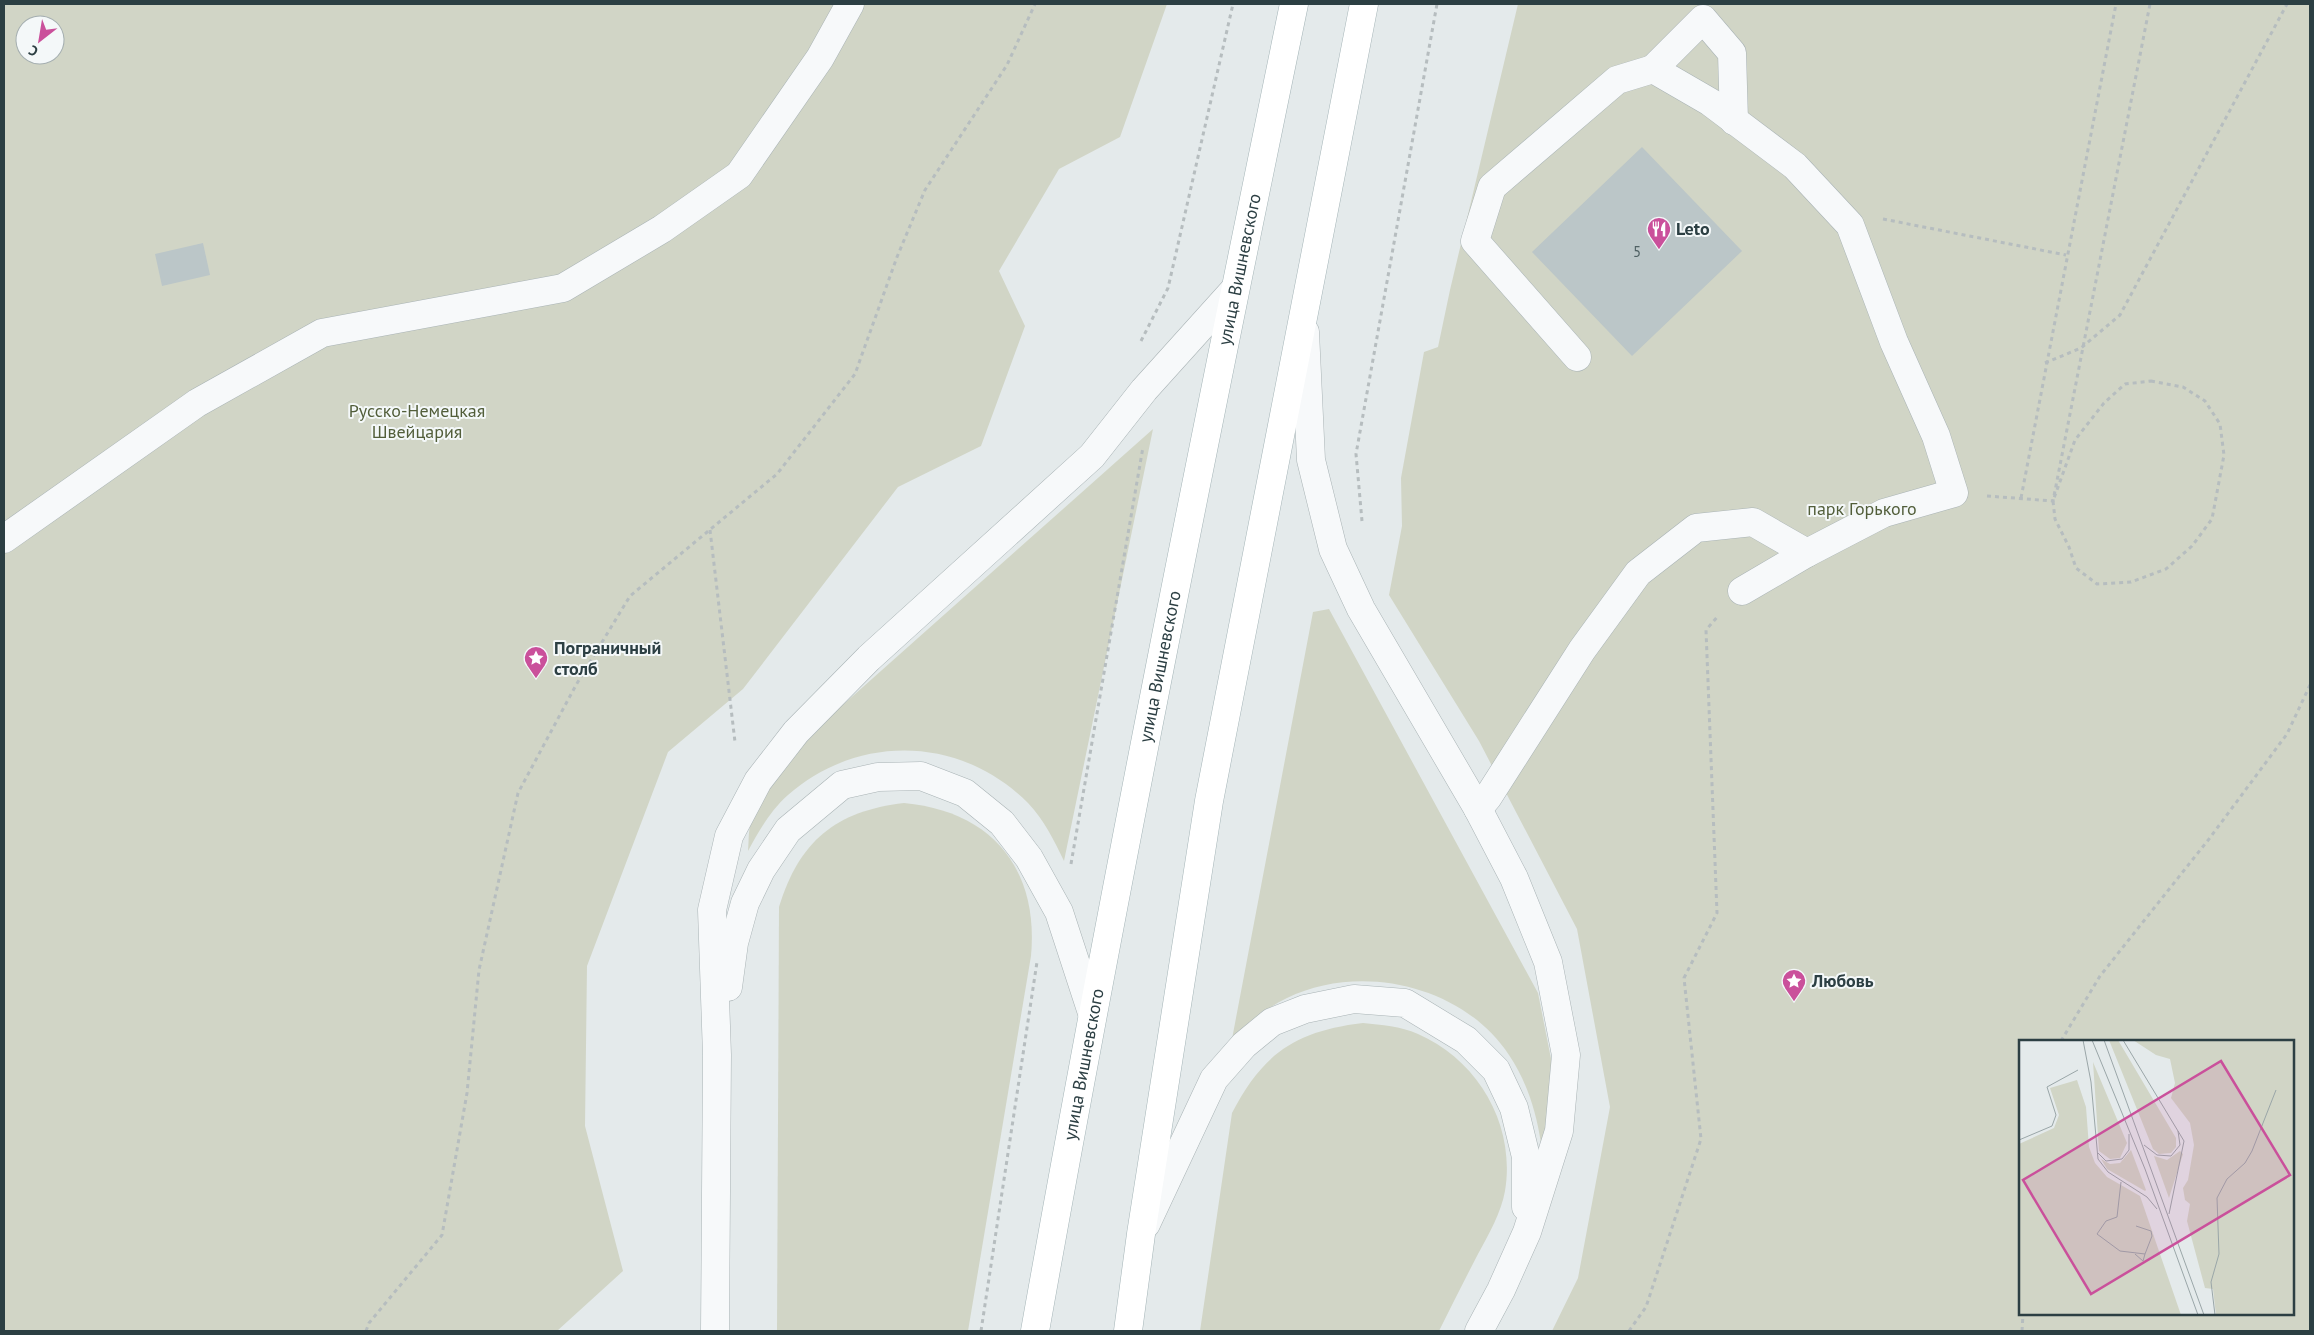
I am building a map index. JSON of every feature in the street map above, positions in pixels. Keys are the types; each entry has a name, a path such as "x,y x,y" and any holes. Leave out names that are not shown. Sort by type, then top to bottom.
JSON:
{"main road":[{"name":"улица Вишневского","path":"1035,1331 1092,1012 1235,289 1294,4"},
{"path":"1128,1331 1141,1234 1209,801 1364,4"}],"street":[{"path":"4,539 197,403 322,334 563,288 662,229 739,175 820,58 850,4"},
{"path":"1577,357 1475,241 1492,187 1617,80 1653,69 1704,19 1732,53 1734,120"},
{"path":"1653,69 1710,102 1795,166 1850,225 1894,342 1936,436 1954,493 1884,513 1807,553 1742,591"},
{"path":"716,1331 717,1055 712,910 729,836 758,781 796,732 869,658 1092,456 1144,390 1235,289"},
{"path":"1304,313 1312,460 1333,549 1361,609 1478,809 1514,878 1548,962 1566,1055 1559,1131 1527,1232 1501,1290 1479,1331"},
{"path":"1478,809 1488,797 1582,650 1638,573 1696,528 1753,522 1807,553"},
{"path":"717,1055 734,942 745,903 761,870 788,830 842,785 878,777 921,776 965,793 1002,823 1029,858 1059,912 1092,1012"},
{"path":"1141,1234 1214,1079 1244,1045 1272,1022 1305,1009 1354,999 1405,1003 1466,1040 1496,1070 1514,1108 1526,1157 1527,1232"}],"path":[{"path":"366,1331 369,1323 442,1235 467,1093 479,970 518,793 576,685 630,596 777,474 856,374 897,257 925,190 1007,65 1035,4"},
{"path":"1136,350 1168,288 1233,4"},
{"path":"1363,529 1356,454 1437,4"},
{"path":"2021,498 2045,363 2116,4"},
{"path":"2053,501 2075,440 2104,403 2125,384 2151,381 2183,387 2205,401 2220,424 2224,455 2212,519 2192,546 2166,569 2131,582 2097,584 2076,568 2055,519 2053,501 2081,348 2150,4"},
{"path":"2045,363 2081,348 2120,315 2287,4"},
{"path":"1835,210 2066,255"},
{"path":"1070,867 1144,439"},
{"path":"1954,493 2053,501"},
{"path":"710,529 734,742"},
{"path":"1629,1331 1646,1307 1701,1139 1684,978 1717,913 1706,630 1742,591"},
{"path":"2062,1040 2100,976 2209,839 2287,734 2310,685"},
{"path":"981,1331 1037,962"},
{"path":"2022,1331 2023,1315"}],"green space":[{"name":"Русско-Немецкая Швейцария","path":"4,4 1167,4 1120,137 1059,169 999,271 1025,326 981,446 898,487 743,689 668,752 587,966 585,1126 623,1271 557,1331 4,1331"},
{"name":"парк Горького","path":"1518,4 2310,4 2310,1331 1552,1331 1578,1278 1610,1107 1577,929 1479,741 1389,595 1402,526 1401,478 1424,352 1438,347"},
{"path":"1153,429 1064,861 1039,816 1028,803 1001,781 972,765 941,755 909,751 877,753 846,761 816,775 788,795 770,814 748,851 750,826 761,800 792,755 809,735"},
{"path":"1329,609 1538,993 1555,1079 1553,1103 1541,1143 1530,1097 1509,1055 1489,1031 1465,1012 1438,997 1408,987 1377,982 1346,982 1316,987 1272,1006 1232,1039 1313,612"},
{"path":"904,803 935,808 962,818 985,832 1003,850 1017,871 1027,896 1031,924 1031,956 968,1331 777,1331 779,907 787,884 797,864 809,847 824,833 840,822 859,813"},
{"path":"1363,1023 1391,1026 1411,1031 1439,1046 1458,1060 1475,1078 1488,1098 1498,1119 1504,1142 1507,1166 1505,1191 1501,1207 1439,1331 1200,1331 1232,1113 1256,1075 1269,1060 1284,1048 1300,1039 1319,1032"}],"building":[{"path":"1642,147 1742,251 1632,356 1532,252"},
{"path":"203,243 210,275 162,286 155,254"}],"place":[{"name":"Leto","path":"1659,250"},
{"name":"Пограничный столб","path":"536,679"},
{"name":"Любовь","path":"1794,1002"}]}
